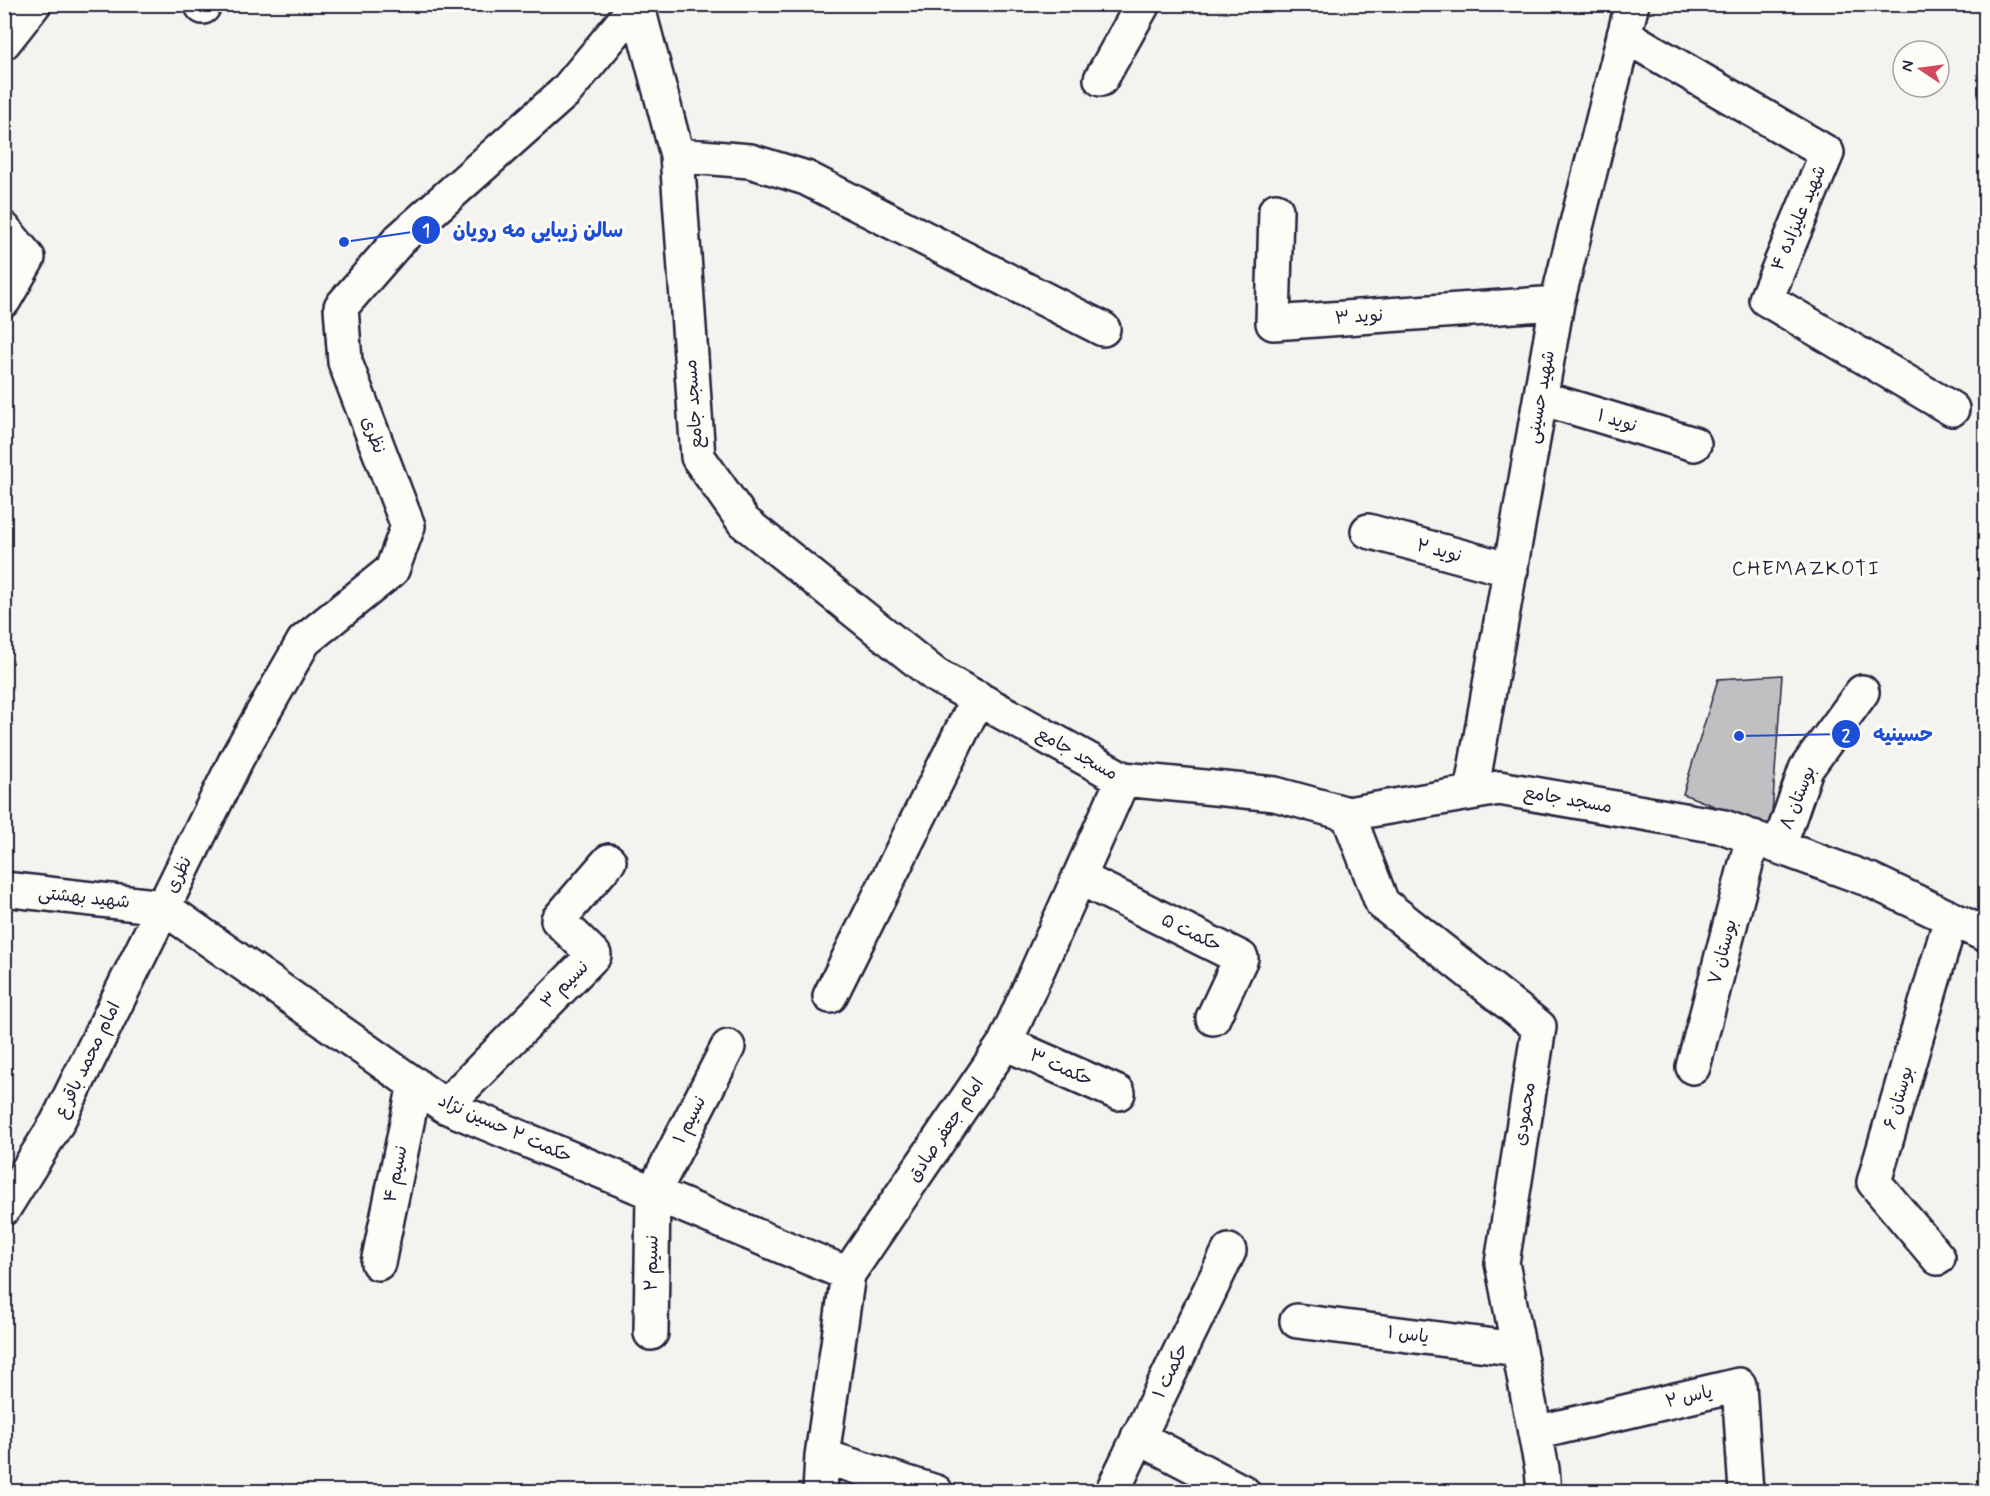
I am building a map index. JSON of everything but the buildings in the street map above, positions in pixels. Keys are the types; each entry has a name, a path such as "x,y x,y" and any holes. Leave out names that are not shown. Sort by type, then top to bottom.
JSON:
{"street":[{"path":"4,42 34,4"},
{"path":"1101,79 1143,4"},
{"name":"مسجد جامع","path":"637,5 677,154 698,457 744,522 935,675 1124,780 1275,794 1348,814 1499,788 1724,827 1870,880 1986,935"},
{"name":"نظری","path":"163,907 237,758 304,641 392,570 408,526 345,362 341,307 400,239 566,91 637,5"},
{"name":"شهید حسینی","path":"1471,793 1557,303 1628,20"},
{"name":"شهید علیزاده ۴","path":"1628,20 1827,153 1766,299 1952,409"},
{"path":"677,154 750,162 806,178 1103,329"},
{"name":"نوید ۳","path":"1276,210 1273,323 1557,303"},
{"path":"4,229 28,258 4,300"},
{"name":"نوید ۱","path":"1541,398 1694,444"},
{"name":"نوید ۲","path":"1368,531 1510,570"},
{"name":"بوستان ۸","path":"1766,842 1806,769 1862,692"},
{"path":"830,996 978,698"},
{"name":"امام جعفر صادق","path":"820,1491 822,1456 848,1274 1005,1044 1124,780"},
{"name":"محمودی","path":"1348,814 1382,903 1539,1027 1502,1263 1542,1469 1544,1491"},
{"name":"بوستان ۷","path":"1693,1067 1766,842"},
{"name":"نسیم ۳","path":"445,1106 594,955 558,920 609,861"},
{"name":"حکمت ۵","path":"1080,878 1241,958 1213,1018"},
{"name":"شهید بهشتی","path":"4,889 163,907"},
{"name":"حکمت ۲ حسین نژاد","path":"163,907 445,1106 848,1274"},
{"name":"امام محمد باقر ع","path":"4,1208 57,1123 163,907"},
{"name":"بوستان ۶","path":"1938,1258 1874,1182 1951,918"},
{"name":"حکمت ۳","path":"1005,1044 1118,1093"},
{"name":"نسیم ۱","path":"653,1193 728,1047"},
{"name":"نسیم ۴","path":"378,1263 414,1084"},
{"name":"نسیم ۲","path":"651,1333 653,1193"},
{"name":"حکمت ۱","path":"1112,1491 1230,1251"},
{"name":"یاس ۱","path":"1297,1321 1518,1349"},
{"name":"یاس ۲","path":"1535,1433 1739,1385 1746,1491"},
{"path":"1138,1437 1243,1491"},
{"path":"822,1456 936,1491"}],"place":[{"name":"سالن زیبایی مه رویان","path":"344,242"},
{"name":"حسینیه","path":"1739,736"}],"district":[{"name":"CHEMAZKOTI","path":"1806,569"}]}
